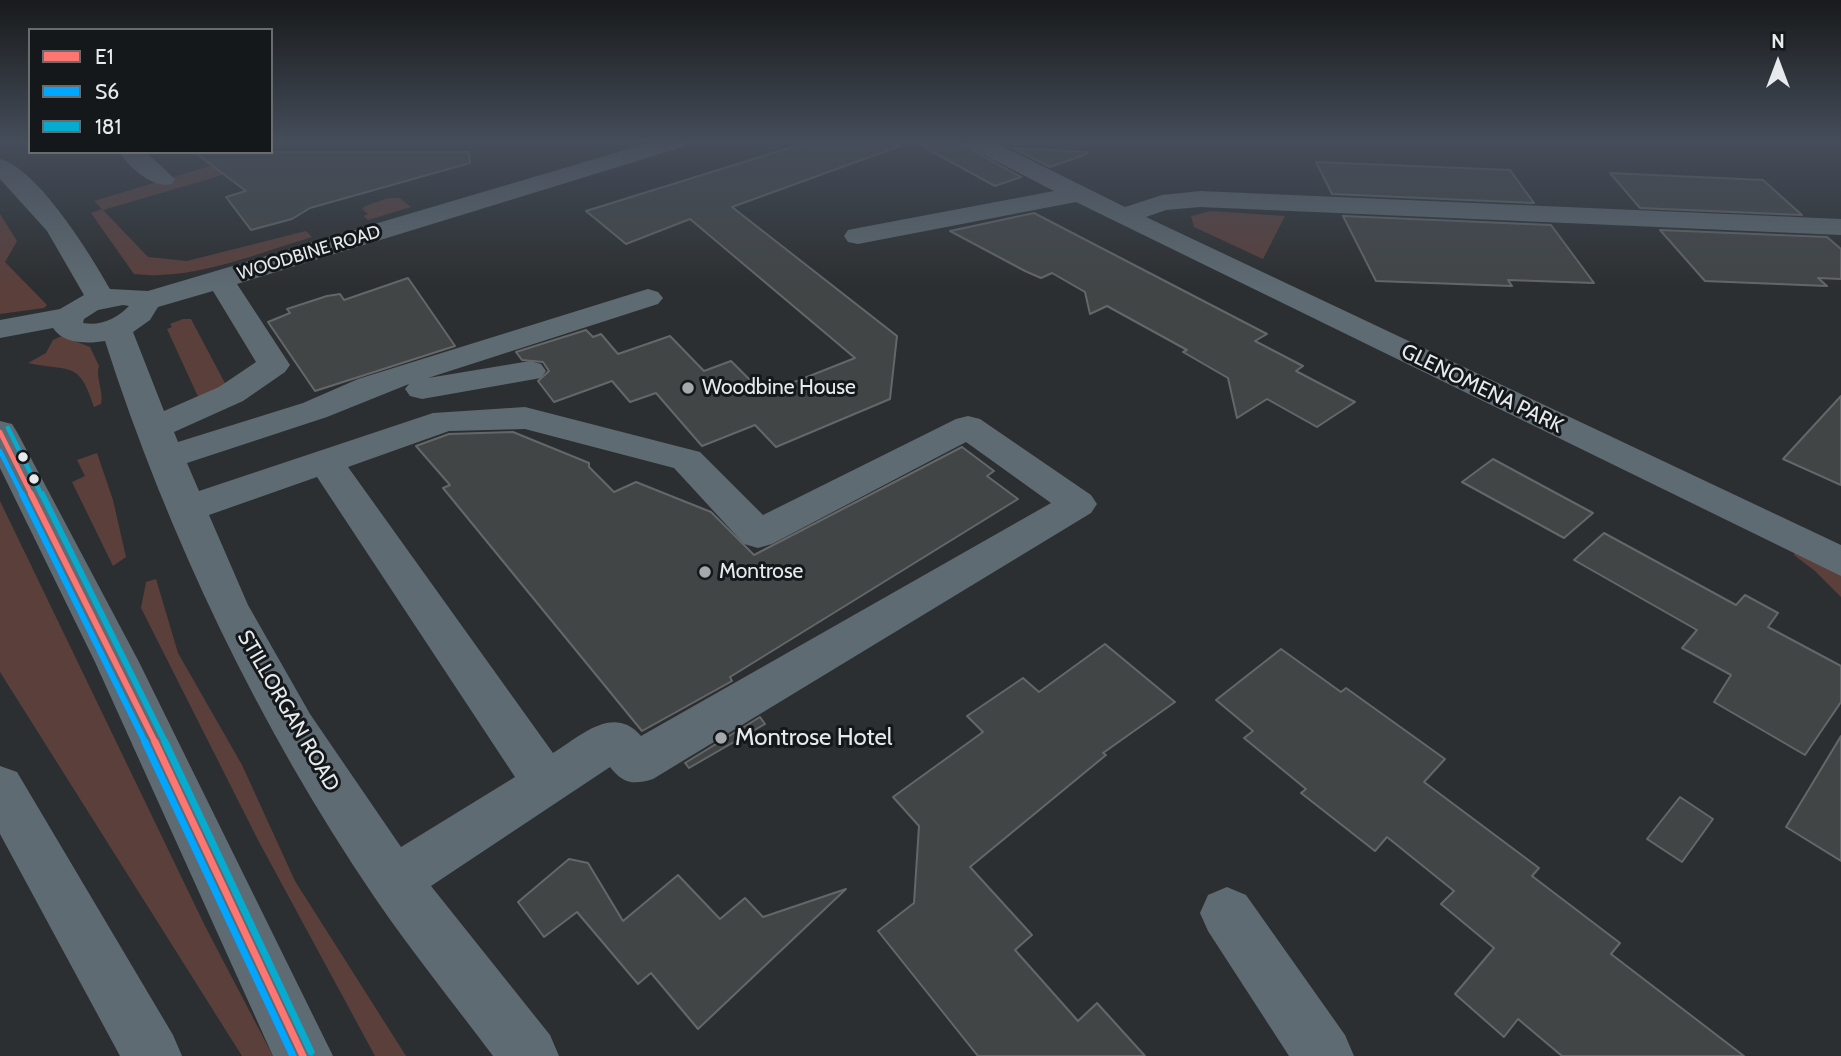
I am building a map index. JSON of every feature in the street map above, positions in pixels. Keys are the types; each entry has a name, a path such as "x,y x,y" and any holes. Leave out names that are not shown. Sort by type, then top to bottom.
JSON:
{"main road":[{"path":"0,432 117,662 303,1056"},
{"path":"0,787 152,1056"}],"street":[{"path":"28,191 63,235 101,299"},
{"name":"WOODBINE ROAD","path":"143,302 511,191"},
{"name":"GLENOMENA PARK","path":"1074,191 1841,562"},
{"path":"858,236 1079,194"},
{"path":"1123,216 1162,203 1200,199 1841,227"},
{"path":"161,443 274,365 220,279"},
{"path":"0,329 70,316 101,299 123,296 143,302 142,312 116,327 91,333 71,331 66,322 70,316"},
{"path":"315,410 370,386 648,298"},
{"name":"STILLORGAN ROAD","path":"116,327 228,606 293,728 394,881 529,1056"},
{"path":"161,443 315,410 530,371"},
{"path":"189,508 445,421 525,418 687,460 758,534 968,427 1078,504 676,738 636,764 615,739 394,881"},
{"path":"325,461 547,783"},
{"path":"1227,913 1324,1056"}],"shaded area":[{"path":"126,191 167,191 103,210 148,257 187,261 306,231 312,237 201,270 179,274 134,274 91,213 102,209 94,201"},
{"path":"389,198 400,198 411,207 368,220 364,216 368,214 362,209 365,206"},
{"path":"1211,211 1285,216 1263,259 1194,227 1191,216"},
{"path":"0,214 17,241 5,262 47,305 44,308 0,314"},
{"path":"191,319 227,387 200,401 167,329 172,327 170,324"},
{"path":"62,336 90,347 99,366 101,404 94,407 83,382 72,371 28,363 46,353 53,340"},
{"path":"97,453 113,500 126,557 113,566 72,482 85,476 77,460"},
{"path":"0,501 205,926 273,1056 242,1056 0,672"},
{"path":"1795,552 1841,575 1841,597 1794,555"},
{"path":"156,579 178,653 242,765 295,881 406,1056 375,1056 258,840 141,608 146,582"}],"building":[{"path":"245,191 369,191 310,208 292,219 251,230 226,197"},
{"path":"649,191 775,191 732,207 897,336 890,399 776,447 755,425 702,446 656,393 630,402 612,381 554,402 538,381 549,371 543,362 522,360 516,352 586,330 593,337 601,334 618,354 670,336 704,371 731,361 764,394 855,358 690,219 626,244 586,211"},
{"path":"1331,191 1525,191 1534,203 1332,194"},
{"path":"1626,191 1776,191 1802,215 1640,208"},
{"path":"1034,213 1267,334 1255,341 1303,366 1296,371 1355,402 1317,427 1267,399 1237,418 1228,378 1183,352 1187,350 1107,306 1090,314 1085,292 1052,273 1041,278 1025,271 950,231"},
{"path":"1343,216 1551,225 1594,283 1508,280 1512,286 1376,281"},
{"path":"1660,230 1827,237 1841,249 1841,279 1818,278 1827,286 1705,281"},
{"path":"408,278 455,346 315,391 268,322 290,313 287,309 327,296 340,294 344,300"},
{"path":"1841,396 1841,485 1783,459"},
{"name":"Montrose","path":"513,432 589,463 589,467 614,492 636,482 711,512 754,555 962,447 994,471 987,476 1018,499 730,677 732,681 642,731 443,488 450,485 416,446 449,434"},
{"path":"1493,459 1593,513 1564,538 1462,482"},
{"path":"1604,533 1736,605 1745,595 1778,613 1768,627 1841,666 1841,702 1805,755 1714,702 1731,675 1682,648 1697,630 1574,560"},
{"path":"1105,644 1175,702 1103,753 1106,755 970,867 1032,935 1015,950 1078,1021 1097,1003 1145,1056 978,1056 878,931 914,903 919,826 893,797 983,732 967,716 1023,678 1039,692"},
{"path":"1281,649 1341,692 1346,688 1445,759 1424,782 1539,868 1532,876 1620,943 1611,954 1744,1056 1562,1056 1518,1019 1504,1037 1455,994 1494,948 1441,904 1454,891 1387,837 1375,851 1301,793 1306,789 1244,738 1253,731 1216,700"},
{"path":"760,717 765,724 689,768 685,763"},
{"path":"1841,736 1841,861 1786,827"},
{"path":"1680,797 1713,819 1682,862 1647,839"},
{"path":"569,859 588,863 623,921 678,875 720,919 745,898 763,917 846,889 698,1029 651,973 638,984 577,912 544,937 518,902"}],"transit line":[{"name":"181","path":"8,428 125,658 311,1052"},
{"name":"E1","path":"0,432 117,662 303,1056"},
{"name":"S6","path":"0,451 109,666 293,1056"}],"place":[{"name":"Woodbine House","path":"688,388"},
{"name":"Montrose","path":"705,572"},
{"name":"Montrose Hotel","path":"721,738"}]}
